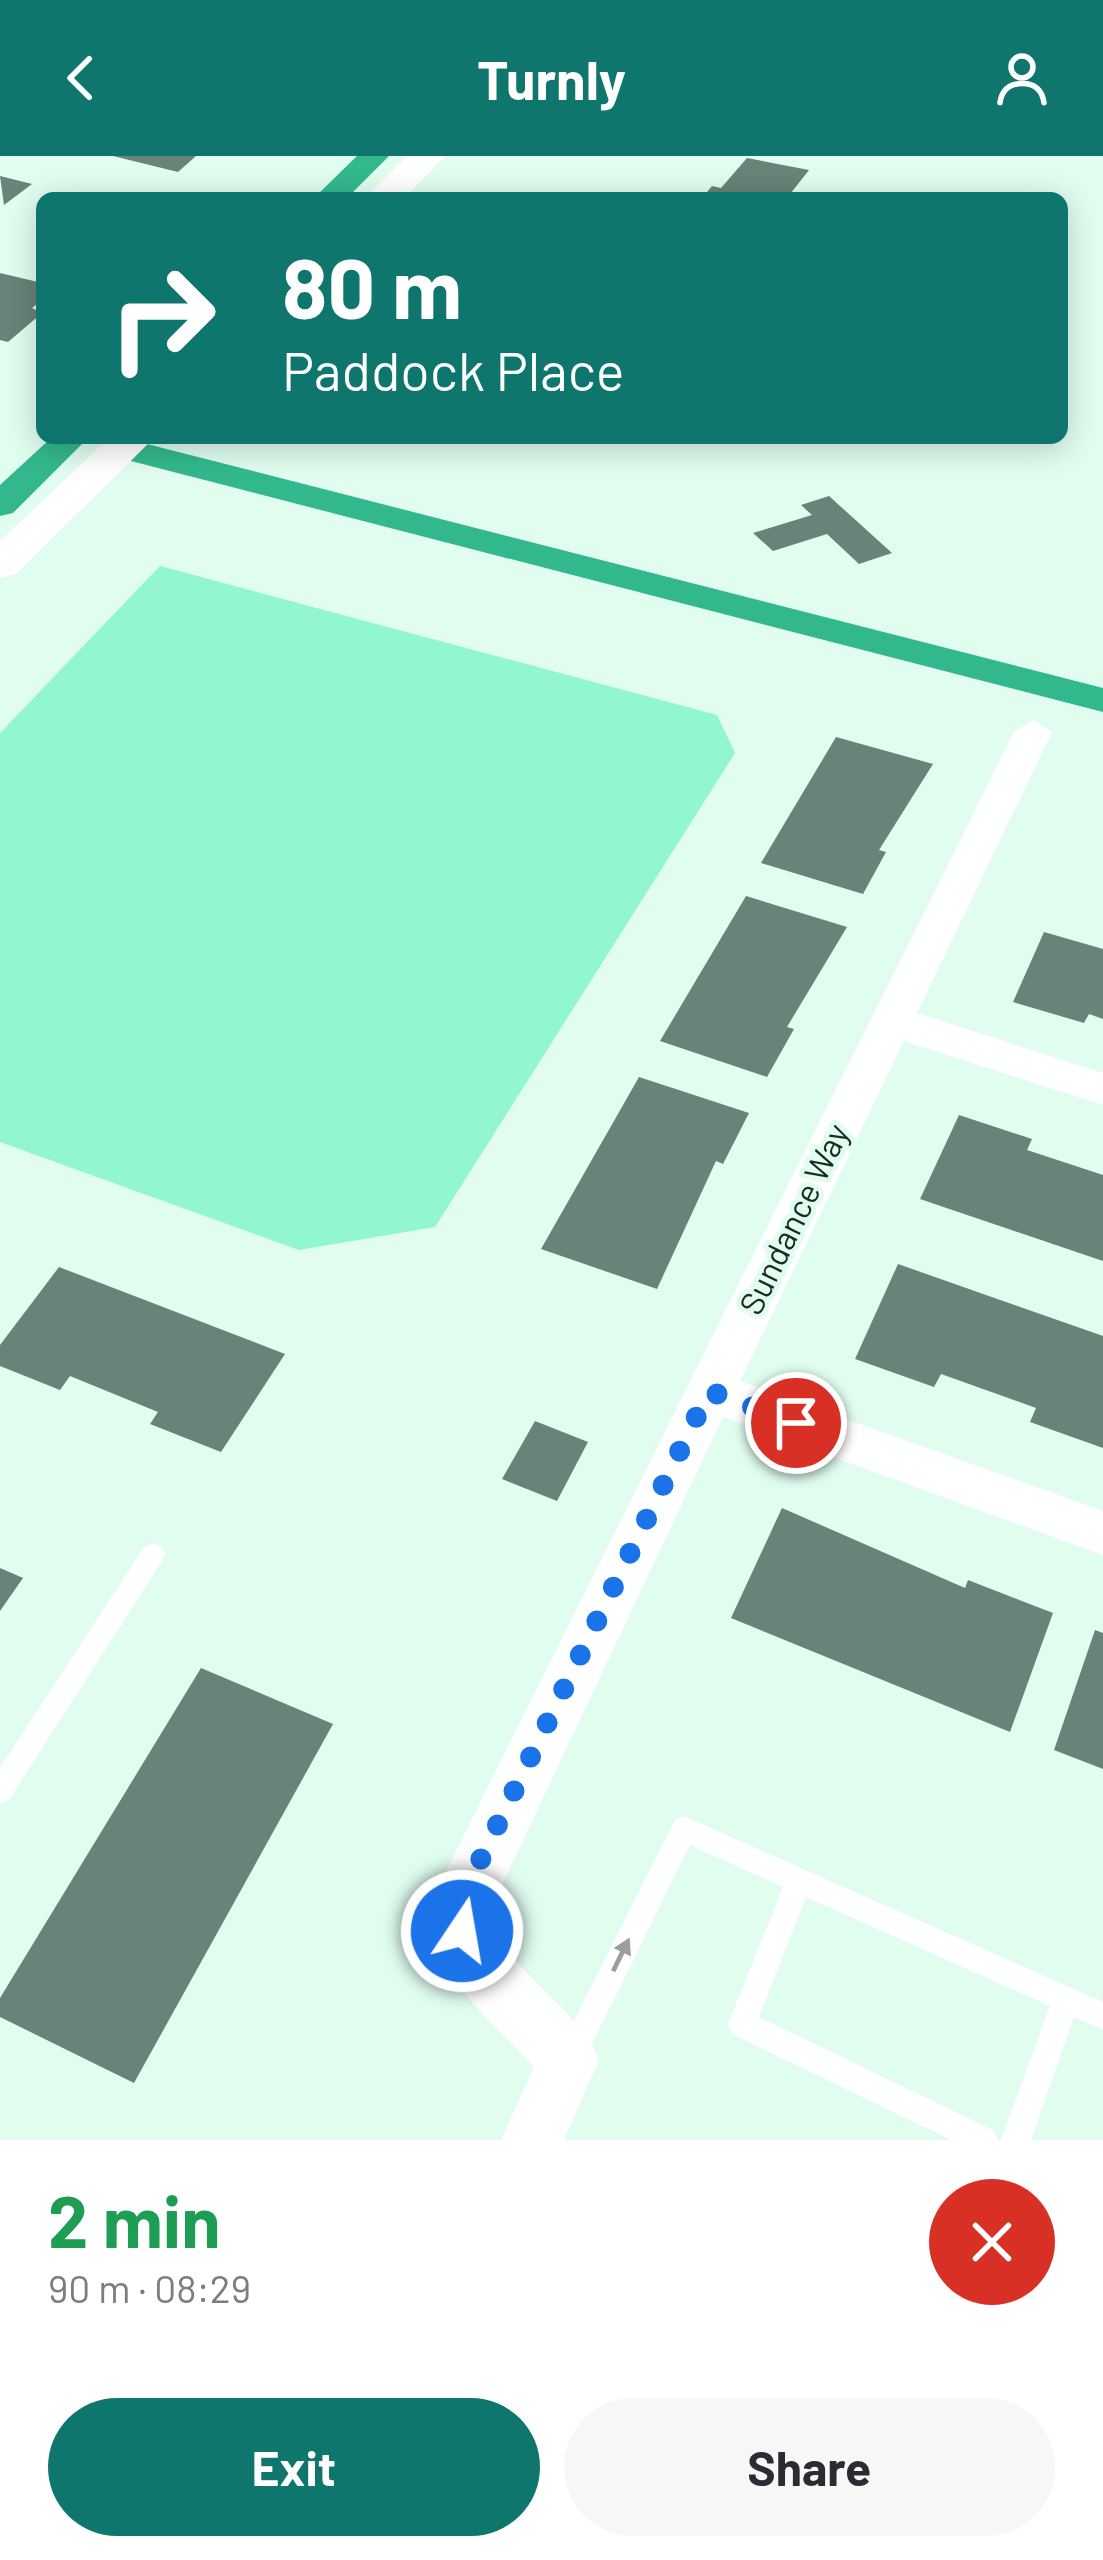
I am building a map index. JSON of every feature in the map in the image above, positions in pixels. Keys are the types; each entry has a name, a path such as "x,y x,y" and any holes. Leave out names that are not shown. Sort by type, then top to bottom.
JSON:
{"street":[{"path":"389,192 427,156"},
{"path":"0,565 127,444"},
{"name":"Sundance Way","path":"569,2060 469,1953 462,1908 476,1869 1033,732"},
{"path":"891,1021 1103,1089"},
{"path":"709,1391 1103,1533"},
{"path":"532,2140 569,2060"}],"lane":[{"path":"0,1792 154,1554"},
{"path":"569,2060 683,1828 1103,2016"},
{"path":"799,1880 742,2024 982,2140"},
{"path":"1016,2140 1066,2000"}],"green space":[{"path":"160,566 717,715 735,753 435,1227 299,1250 0,1142 0,733"}],"building":[{"path":"113,156 196,156 178,172"},
{"path":"747,158 809,170 792,192 707,192 712,186 721,188"},
{"path":"0,176 32,184 4,205"},
{"path":"0,273 36,282 32,308 36,318 8,342 0,340"},
{"path":"829,496 892,553 859,564 827,534 773,551 753,533 812,515 801,505"},
{"path":"836,737 933,764 879,850 886,852 863,894 761,863"},
{"path":"746,896 847,927 787,1027 794,1029 767,1077 660,1041"},
{"path":"1044,932 1103,949 1103,1019 1089,1014 1084,1023 1013,1002"},
{"path":"639,1077 749,1113 723,1164 716,1161 657,1289 541,1249"},
{"path":"959,1115 1032,1139 1027,1150 1103,1175 1103,1261 920,1199"},
{"path":"898,1264 1103,1336 1103,1448 1030,1422 1036,1408 941,1374 934,1387 855,1359"},
{"path":"59,1267 285,1354 221,1452 150,1424 158,1412 70,1376 60,1390 0,1366 0,1345"},
{"path":"535,1421 588,1442 557,1501 502,1479"},
{"path":"782,1508 965,1588 968,1580 1053,1613 1010,1732 731,1618"},
{"path":"0,1568 23,1578 0,1611"},
{"path":"1095,1630 1103,1633 1103,1769 1054,1750"},
{"path":"201,1668 333,1724 134,2083 0,2017 0,1998"}],"waterway":[{"path":"335,192 374,156"},
{"path":"0,505 65,444"},
{"path":"139,453 1103,700"}],"route":[{"path":"462,1931 462,1908 476,1869 709,1391 796,1423"}]}
